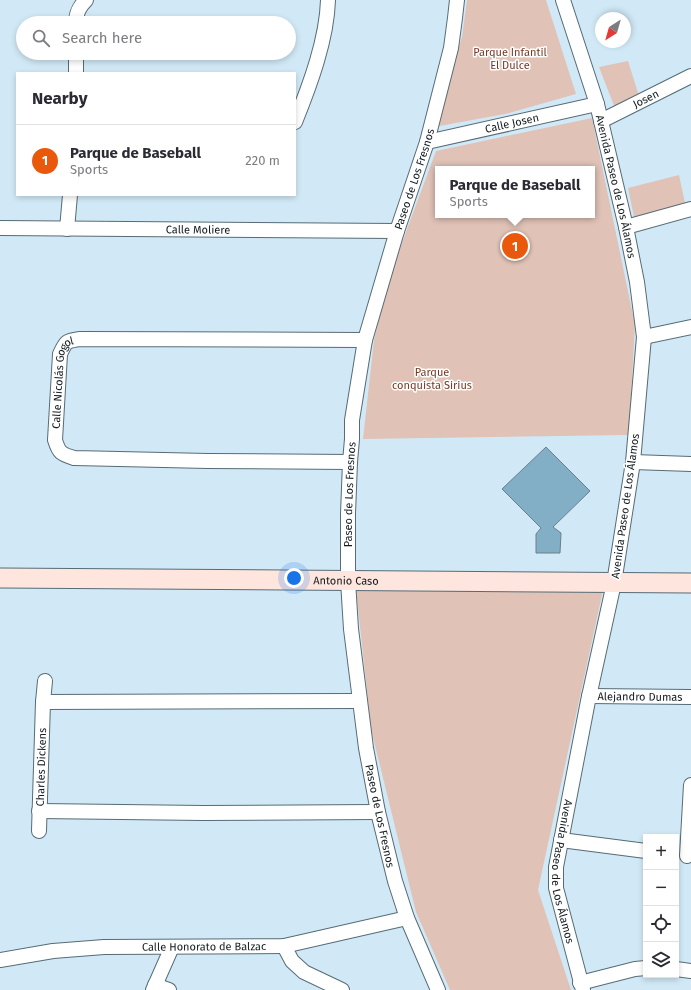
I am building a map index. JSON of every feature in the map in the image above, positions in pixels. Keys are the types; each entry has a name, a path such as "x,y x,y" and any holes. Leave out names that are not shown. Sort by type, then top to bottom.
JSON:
{"street":[{"path":"76,16 80,7 86,0"},
{"path":"296,117 299,102 321,48 328,13 328,0"},
{"name":"Paseo de Los Fresnos","path":"438,990 407,918 394,881 378,812 366,748 351,629 348,580 348,514 352,420 365,340 397,231 427,142 451,48 457,0"},
{"name":"Avenida Paseo de Los Álamos","path":"562,0 597,104 626,227 637,282 644,337 633,462 614,583 589,696 556,867 556,888 581,986"},
{"path":"76,60 76,72"},
{"name":"Josen","path":"601,121 691,76"},
{"name":"Calle Josen","path":"427,142 597,104"},
{"path":"67,229 70,196"},
{"path":"626,227 691,209"},
{"name":"Calle Moliere","path":"0,228 397,231"},
{"path":"644,337 691,327"},
{"name":"Calle Nicolás Gogol","path":"350,462 208,462 74,458 64,455 58,449 56,440 60,354 64,345 70,340 80,339 365,340"},
{"path":"633,462 691,464"},
{"name":"Antonio Caso","path":"0,578 691,583"},
{"name":"Charles Dickens","path":"45,680 39,811 203,813 378,812"},
{"name":"Alejandro Dumas","path":"589,696 691,697"},
{"path":"43,702 360,701"},
{"path":"685,856 691,785"},
{"path":"39,811 39,831"},
{"path":"561,840 643,851"},
{"name":"Calle Honorato de Balzac","path":"0,960 53,951 104,946 284,946 407,918"},
{"path":"284,946 292,961 304,972 342,990"},
{"path":"169,990 154,987 172,947"},
{"path":"581,986 635,969 643,968"},
{"path":"679,969 691,971"}],"green space":[{"name":"Parque Infantil El Dulce","path":"467,0 546,0 576,94 505,114 434,127 462,37"},
{"path":"628,61 639,96 616,111 599,67"},
{"name":"Parque conquista Sirius","path":"592,118 635,325 629,435 363,439 374,340 383,300 394,264 436,151"},
{"path":"679,175 685,203 634,217 628,188"},
{"path":"356,589 603,590 538,890 571,990 450,990 416,912 371,729"}],"building":[{"path":"546,447 590,491 553,527 561,533 560,553 536,553 536,534 541,528 502,489"}],"place":[{"name":"Parque de Baseball","path":"515,246"}]}
